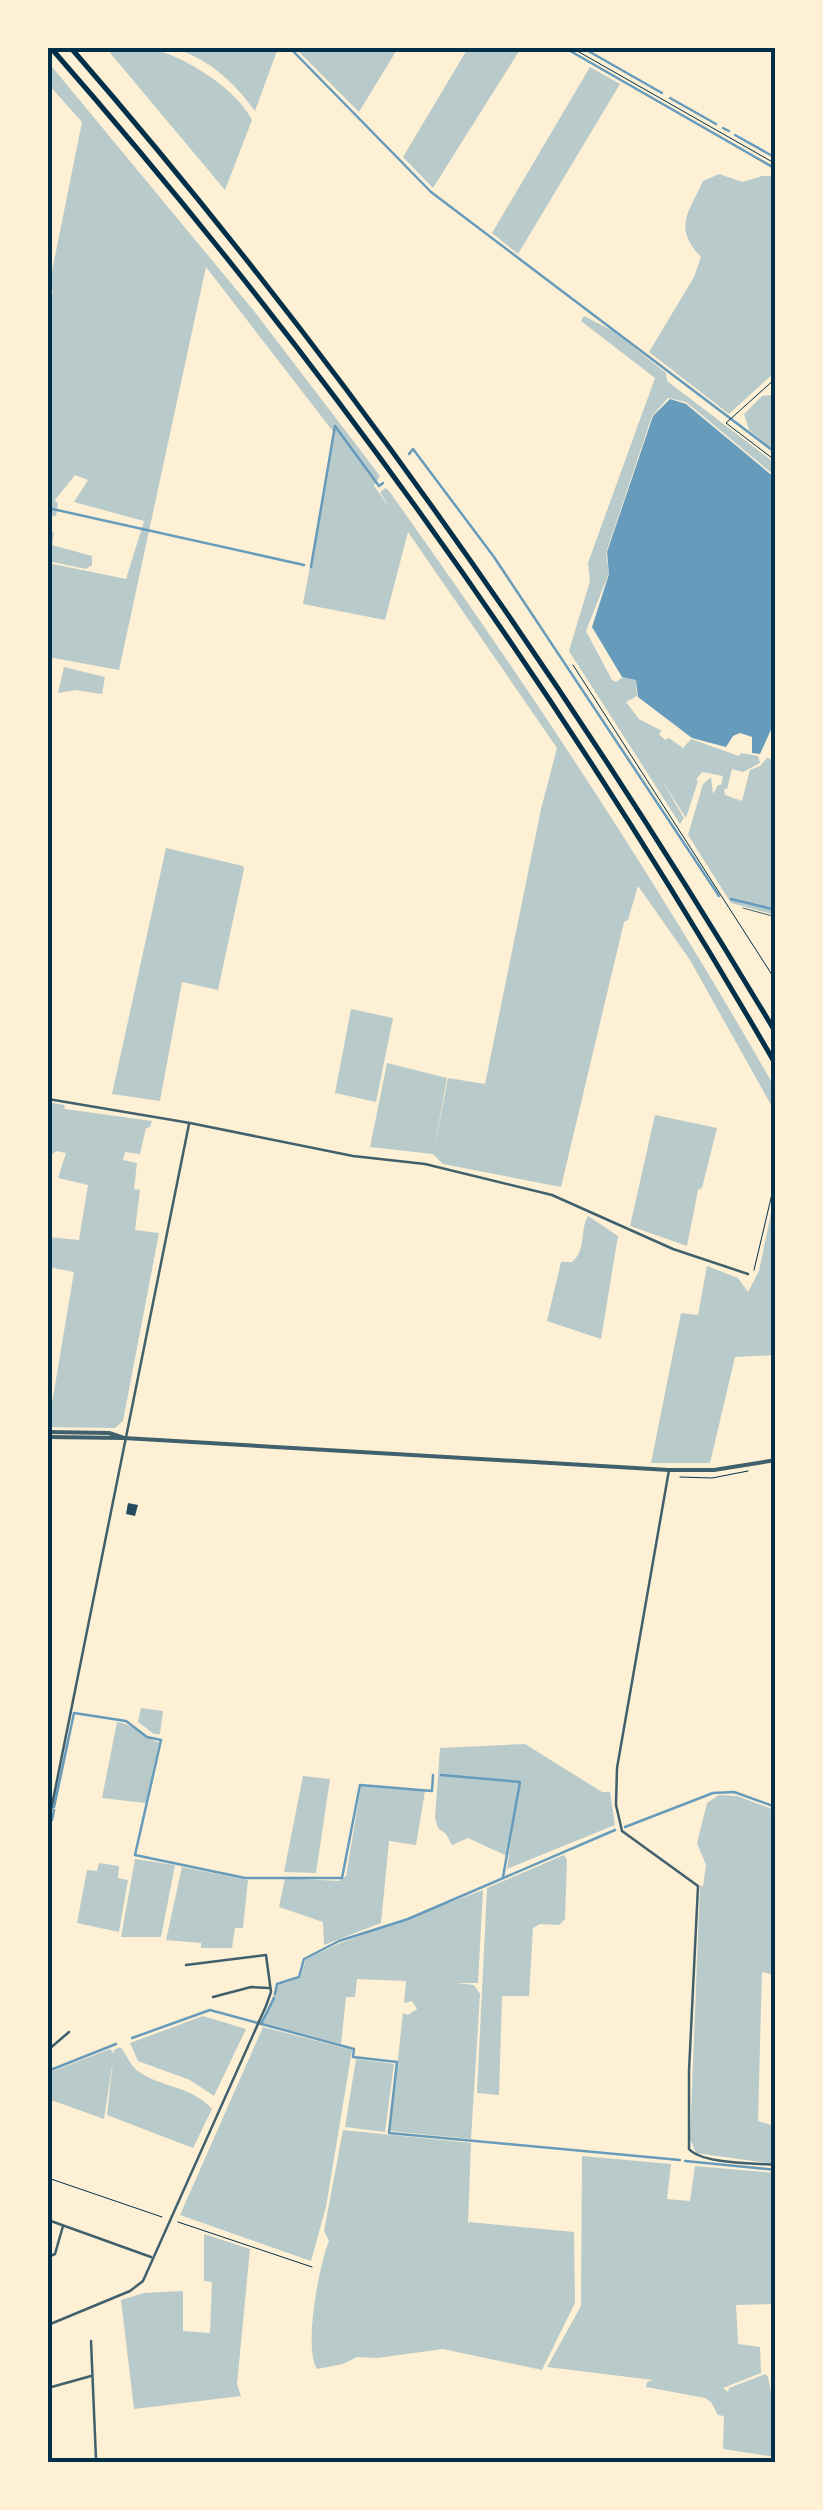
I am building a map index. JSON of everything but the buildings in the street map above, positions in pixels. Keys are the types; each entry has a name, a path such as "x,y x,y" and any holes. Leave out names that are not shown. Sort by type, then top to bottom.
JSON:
{"highway":[{"path":"51,48 240,275 435,535 624,816 776,1065"},
{"path":"71,48 253,266 450,528 628,791 776,1033"}],"street":[{"path":"48,1099 352,1156 425,1164 564,1198 673,1250 748,1274"},
{"path":"48,1823 190,1123"},
{"path":"48,1434 109,1434 124,1438 669,1470 714,1470 776,1460"},
{"path":"669,1470 616,1768 616,1805 624,1833 698,1886 689,2071 691,2153 715,2160 776,2165"},
{"path":"48,2325 143,2282 259,2020 270,1989 266,1955 186,1965"},
{"path":"212,1996 251,1987 270,1989"},
{"path":"48,2050 69,2032"},
{"path":"48,2220 152,2257"},
{"path":"48,2257 54,2254 63,2226"},
{"path":"91,2341 97,2461 91,2462"},
{"path":"48,2388 92,2376"}],"lane":[{"path":"743,908 776,916"}],"path":[{"path":"572,48 776,164"},
{"path":"776,378 726,423 776,460"},
{"path":"574,664 776,980"},
{"path":"730,906 743,908"},
{"path":"748,1274 756,1269 776,1177"},
{"path":"48,2178 312,2267"}],"shaded area":[{"path":"142,47 176,57 222,85 245,108 252,120 225,190 106,48"},
{"path":"174,48 278,48 255,111 220,73"},
{"path":"295,48 398,48 359,112"},
{"path":"468,48 521,48 433,188 403,157"},
{"path":"48,62 254,311 380,476 374,486 390,508 380,492 385,488 389,491 491,637 685,935 775,1088 775,1112 690,960 638,886 628,920 624,922 561,1187 443,1164 433,1154 370,1147 387,1063 447,1078 434,1150 448,1078 485,1084 557,748 408,532 385,620 303,604 335,434 206,267 119,670 48,657 48,563 126,579 144,521 74,502 88,480 75,475 55,500 56,516 48,515 48,319 53,290 48,291 82,122 48,84"},
{"path":"590,67 620,84 518,254 492,233"},
{"path":"719,174 743,182 776,176 775,372 729,414 649,352 694,277 701,257 687,237 688,212 703,181"},
{"path":"584,316 613,331 666,373 667,381 775,463 775,476 686,402 668,398 652,416 606,553 609,573 586,631 612,680 636,680 637,696 626,702 639,719 662,731 659,734 665,740 669,738 683,748 691,739 739,756 758,756 760,763 743,772 732,769 725,795 742,801 750,770 760,766 767,758 775,760 775,915 731,903 688,835 703,784 711,777 713,794 723,776 702,772 696,780 686,818 661,779 684,818 680,824 569,651 590,581 588,563 655,378 581,321"},
{"path":"775,388 775,451 749,430 744,414"},
{"path":"48,531 54,532 52,545 92,556 92,565 86,569 48,561"},
{"path":"64,667 105,677 102,694 76,690 58,693"},
{"path":"166,848 244,869 218,990 182,982 160,1101 112,1094"},
{"path":"351,1009 393,1018 376,1102 335,1093"},
{"path":"48,1102 64,1105 65,1109 152,1121 146,1128 140,1154 125,1152 123,1160 137,1163 134,1189 140,1190 135,1230 159,1233 123,1421 115,1428 48,1427 74,1272 48,1267 48,1237 79,1240 88,1185 58,1178 66,1153 56,1151 48,1159"},
{"path":"655,1115 717,1128 702,1188 698,1190 687,1246 630,1226"},
{"path":"775,1194 775,1355 735,1357 710,1463 651,1463 681,1313 698,1315 707,1266 738,1278 748,1292 759,1271"},
{"path":"588,1216 618,1236 601,1339 547,1321 561,1262 572,1262 577,1257"},
{"path":"141,1708 163,1711 160,1734 138,1722"},
{"path":"117,1722 159,1742 146,1803 102,1798"},
{"path":"525,1744 602,1792 610,1792 615,1825 507,1869 513,1827 507,1856 468,1838 452,1845 438,1828 435,1818 440,1748"},
{"path":"303,1776 330,1779 316,1873 284,1872"},
{"path":"361,1786 425,1791 416,1845 389,1841 381,1923 324,1945 323,1922 279,1907 285,1878 339,1881 346,1876"},
{"path":"719,1795 737,1796 775,1810 775,1975 762,1972 758,2121 775,2126 775,2164 696,2153 690,2139 700,1885 703,1887 706,1865 697,1843 707,1803"},
{"path":"564,1855 565,1919 559,1925 540,1924 533,1928 529,1996 502,1996 499,2095 477,2093 487,1888"},
{"path":"135,1859 175,1865 161,1937 121,1937"},
{"path":"99,1863 119,1866 118,1878 128,1880 119,1932 77,1923 87,1870 97,1871"},
{"path":"182,1867 248,1880 243,1928 235,1928 232,1948 201,1948 201,1943 166,1940"},
{"path":"483,1890 478,1983 456,1983 474,1985 480,1994 471,2139 390,2131 403,2013 408,2015 417,2009 412,2001 404,2003 406,1981 357,1979 355,1997 346,1997 341,2044 263,2023 277,1986 300,1978 306,1959 338,1944"},
{"path":"203,2016 246,2029 214,2096 190,2080 138,2061 130,2043"},
{"path":"263,2027 352,2050 326,2207 311,2261 180,2215"},
{"path":"120,2047 139,2072 196,2096 212,2109 193,2148 107,2115 114,2050"},
{"path":"110,2049 114,2054 104,2119 48,2099 48,2073"},
{"path":"356,2059 394,2064 385,2132 345,2127"},
{"path":"343,2130 471,2143 468,2225 469,2222 574,2232 575,2303 542,2370 443,2349 357,2357 317,2369 312,2343 314,2305 329,2241 324,2231"},
{"path":"582,2156 671,2164 667,2199 690,2201 695,2166 775,2173 775,2304 736,2305 738,2344 760,2347 761,2373 723,2388 728,2392 729,2388 765,2374 768,2377 775,2412 775,2457 723,2449 724,2416 718,2415 705,2398 646,2387 653,2380 547,2367 581,2306"},
{"path":"204,2234 250,2249 237,2384 241,2396 134,2409 121,2300 144,2293 183,2291 183,2331 210,2333 212,2282 204,2281"}],"water":[{"path":"670,399 686,404 775,478 775,721 760,754 752,753 752,737 740,733 726,747 692,738 638,697 636,680 622,677 592,627 609,574 607,552 653,416"}],"waterway":[{"path":"290,48 431,192 776,453"},
{"path":"565,48 776,169"},
{"path":"583,48 662,93"},
{"path":"670,98 716,124"},
{"path":"723,128 729,131"},
{"path":"735,135 776,158"},
{"path":"311,567 335,426 379,486 383,483"},
{"path":"409,454 413,449 494,557 719,896"},
{"path":"48,508 304,565"},
{"path":"731,899 776,910"},
{"path":"54,1807 74,1713 126,1721 147,1737 161,1740 135,1855 245,1878 342,1878 360,1785 432,1791 433,1775"},
{"path":"441,1775 520,1782 503,1877"},
{"path":"625,1827 713,1793 734,1792 776,1807"},
{"path":"48,1819 52,1820 54,1810"},
{"path":"275,1994 277,1984 299,1977 304,1959 339,1941 408,1919 615,1830"},
{"path":"261,2024 274,1998"},
{"path":"132,2038 210,2010 354,2049 353,2057 397,2062 389,2133 680,2160"},
{"path":"48,2071 116,2044"},
{"path":"685,2161 776,2170"}]}
